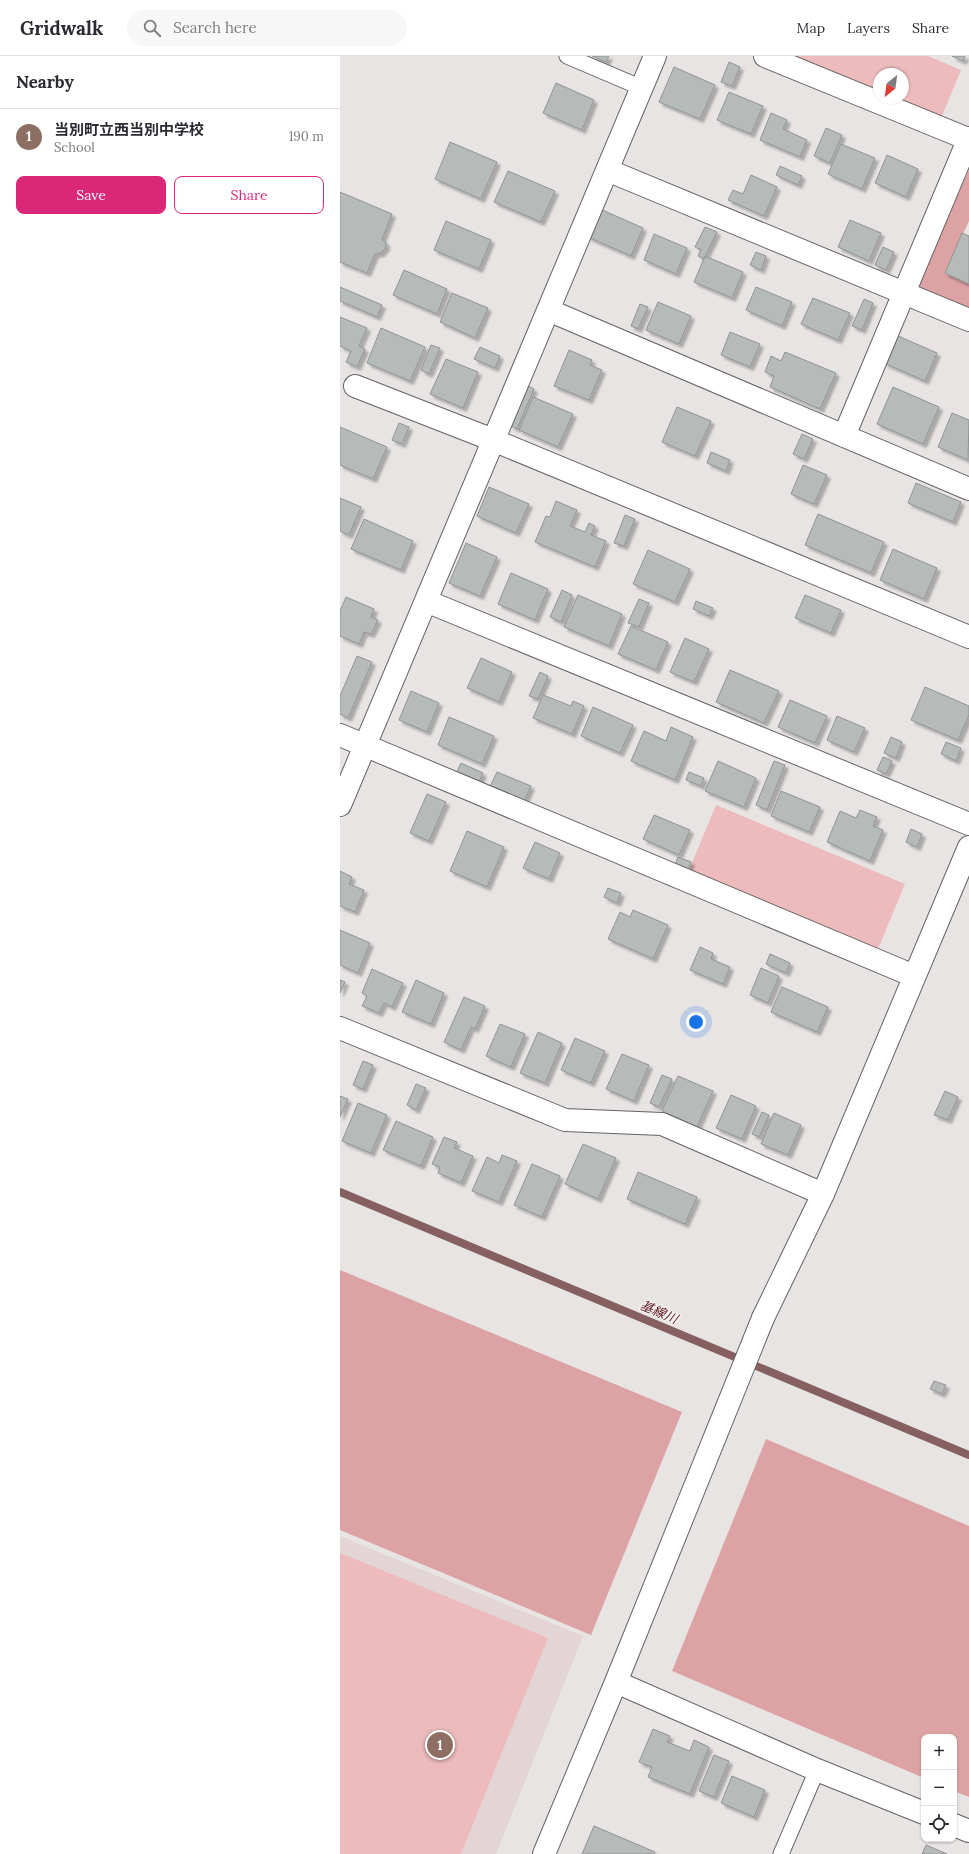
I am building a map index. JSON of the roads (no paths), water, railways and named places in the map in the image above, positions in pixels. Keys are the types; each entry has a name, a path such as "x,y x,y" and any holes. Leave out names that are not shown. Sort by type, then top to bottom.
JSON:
{"street":[{"path":"340,805 655,56"},
{"path":"765,56 969,138 844,436"},
{"path":"607,170 969,320"},
{"path":"548,310 969,489"},
{"path":"355,386 493,440 969,637"},
{"path":"426,601 969,824"},
{"path":"340,735 914,976"},
{"path":"544,1854 616,1682 763,1318 823,1194 969,847"},
{"path":"340,1028 565,1120 662,1124 823,1194"},
{"path":"616,1682 817,1770 921,1812"},
{"path":"957,1826 969,1832"}],"lane":[{"path":"568,56 642,88"},
{"path":"781,1854 817,1770"}],"waterway":[{"name":"基線川","path":"340,1192 969,1455"}],"place":[{"name":"当別町立西当別中学校","path":"440,1745"}]}
